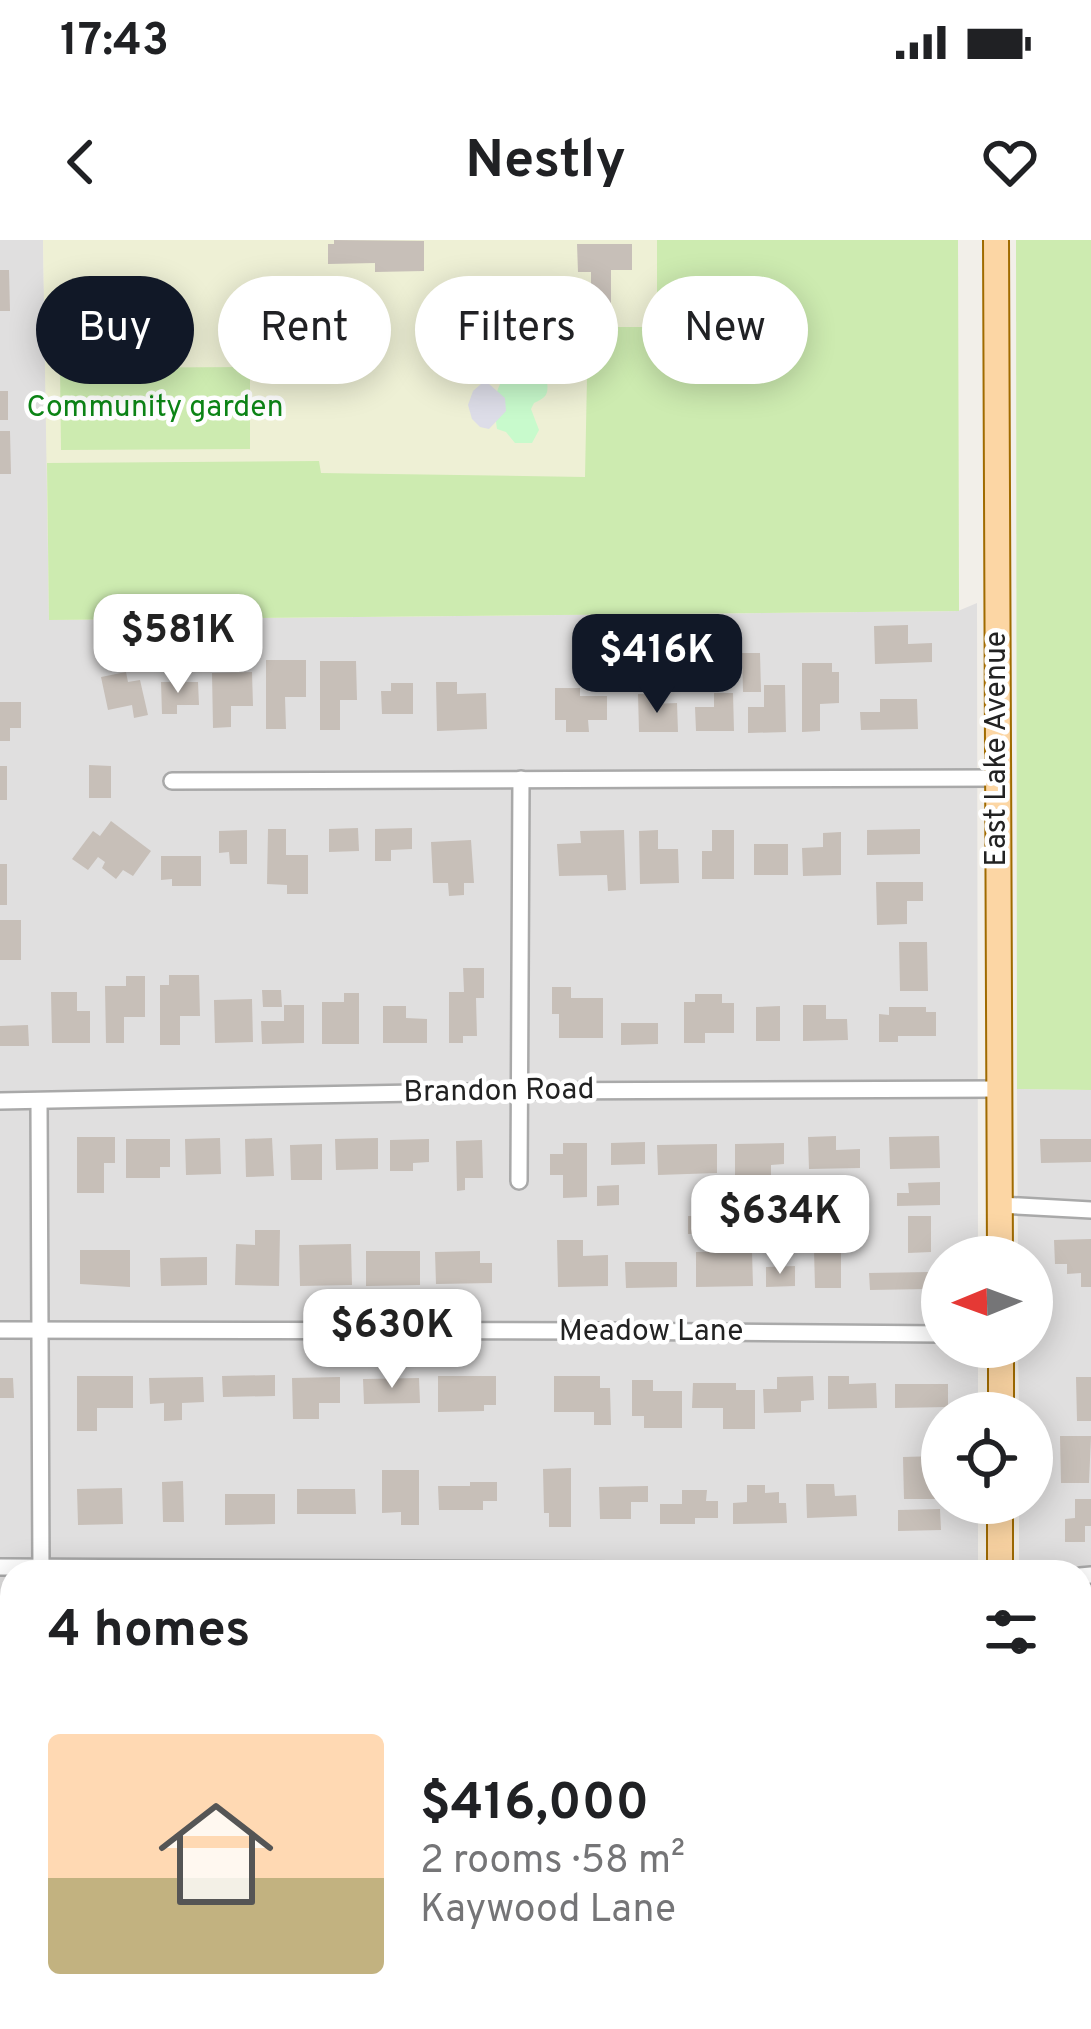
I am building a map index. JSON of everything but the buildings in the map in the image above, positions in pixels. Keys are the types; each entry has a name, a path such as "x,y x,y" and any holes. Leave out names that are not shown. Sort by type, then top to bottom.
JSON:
{"main road":[{"name":"East Lake Avenue","path":"996,240 1000,1236"},
{"path":"998,1560 999,1524"}],"street":[{"path":"172,781 997,778"},
{"path":"519,1180 521,779"},
{"name":"Brandon Road","path":"0,1101 519,1091 998,1089"},
{"path":"39,1102 41,1560"},
{"path":"1000,1205 1091,1210"},
{"name":"Meadow Lane","path":"0,1330 921,1334"}],"shaded area":[{"path":"0,240 43,240 44,276 36,276 36,384 46,384 50,620 958,611 977,603 978,1236 921,1236 921,1368 978,1368 978,1392 921,1392 921,1524 978,1524 978,1560 0,1560"},
{"path":"489,384 505,398 506,411 489,429 472,419 468,405 473,391"},
{"path":"1017,1089 1091,1090 1091,1560 1019,1560 1019,1524 1053,1524 1053,1392 1019,1392 1018,1368 1053,1368 1053,1236 1018,1236"}],"green space":[{"path":"43,240 958,240 959,611 49,620 45,384 194,384 194,276 44,276"},
{"path":"657,240 958,240 959,611 49,620 47,463 319,461 321,473 585,477 587,384 618,384 618,327 642,327 642,384 808,384 808,276 657,276"},
{"path":"1016,240 1091,240 1091,1090 1017,1089"},
{"name":"Community garden","path":"194,367 218,367 218,384 250,384 250,449 61,450 60,384 194,384"},
{"path":"501,384 547,384 545,396 531,409 539,430 532,443 515,443 497,429"}]}
